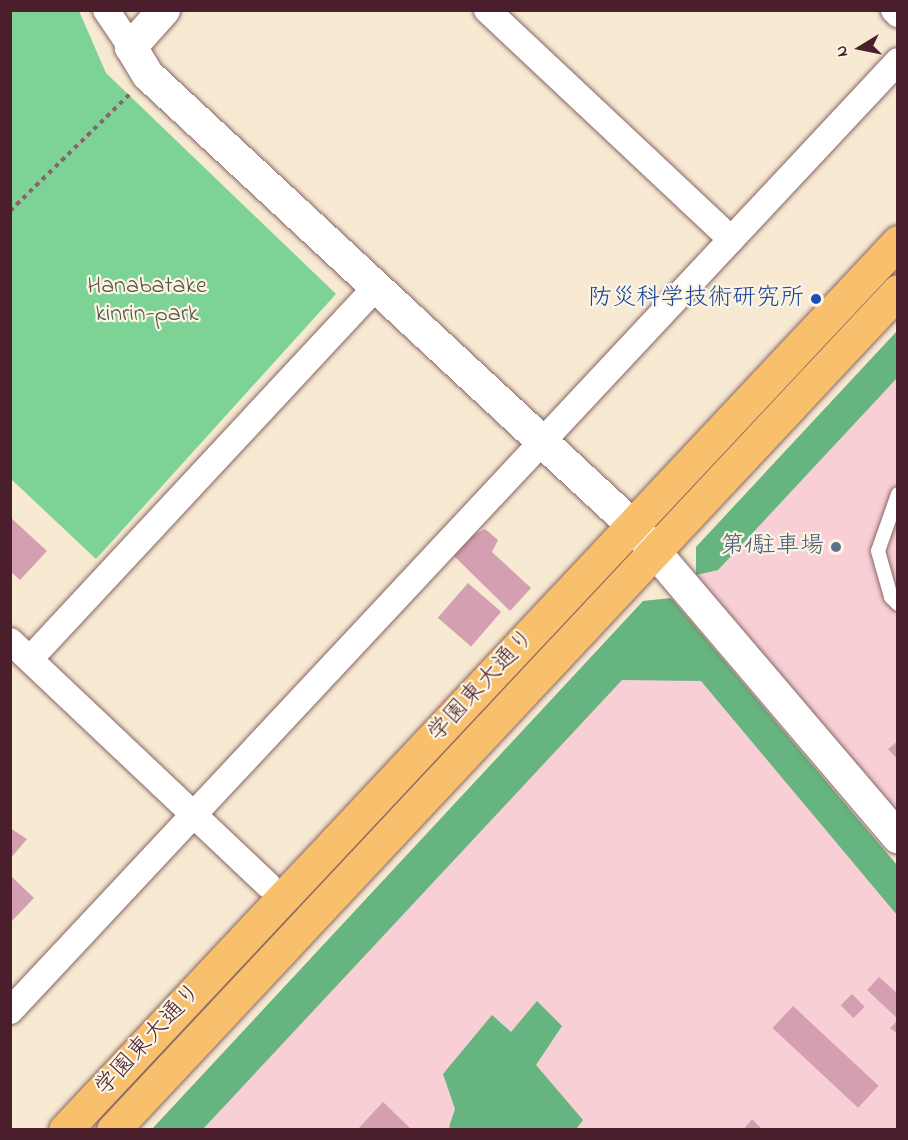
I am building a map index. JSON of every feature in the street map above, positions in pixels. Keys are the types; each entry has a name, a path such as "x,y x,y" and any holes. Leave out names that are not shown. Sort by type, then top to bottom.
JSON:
{"main road":[{"name":"学園東大通り","path":"113,1130 643,537 897,242"},
{"name":"学園東大通り","path":"65,1130 643,537 897,291"}],"street":[{"path":"106,10 148,75 377,286 643,537 897,837"},
{"path":"131,47 164,10"},
{"path":"487,10 731,239"},
{"path":"894,10 897,14"},
{"path":"11,1010 897,61"},
{"path":"30,659 377,286"},
{"path":"10,641 268,885"}],"lane":[{"path":"897,494 878,551 891,597 897,604"}],"path":[{"path":"10,211 148,75"}],"shaded area":[{"path":"897,331 897,814 696,575 696,547"},
{"path":"671,598 897,865 897,1129 152,1130 643,601"}],"green space":[{"name":"Hanabatake kinrin-park","path":"10,11 79,11 106,73 336,294 96,559 11,479"},
{"path":"897,331 897,378 718,570 696,575 696,547"},
{"path":"671,598 897,865 897,915 701,681 622,680 203,1129 152,1129 643,601"},
{"path":"537,1001 562,1026 536,1065 583,1120 576,1129 452,1129 449,1127 455,1109 443,1074 492,1015 511,1032"}],"building":[{"path":"10,517 47,551 20,580 10,571"},
{"path":"485,529 498,540 492,552 531,588 510,611 454,556 472,536"},
{"path":"468,583 501,612 471,647 438,618"},
{"path":"898,741 898,760 888,749"},
{"path":"10,828 27,839 10,859"},
{"path":"12,877 34,898 10,923 10,879"},
{"path":"879,977 898,994 898,1019 867,990"},
{"path":"852,994 865,1007 853,1018 841,1005"},
{"path":"793,1006 879,1086 858,1108 773,1028"},
{"path":"898,1020 898,1034 890,1028"},
{"path":"383,1102 412,1130 357,1130"},
{"path":"752,1119 763,1130 743,1130"}],"place":[{"name":"防災科学技術研究所","path":"816,299"},
{"name":"第1駐車場","path":"836,547"}]}
